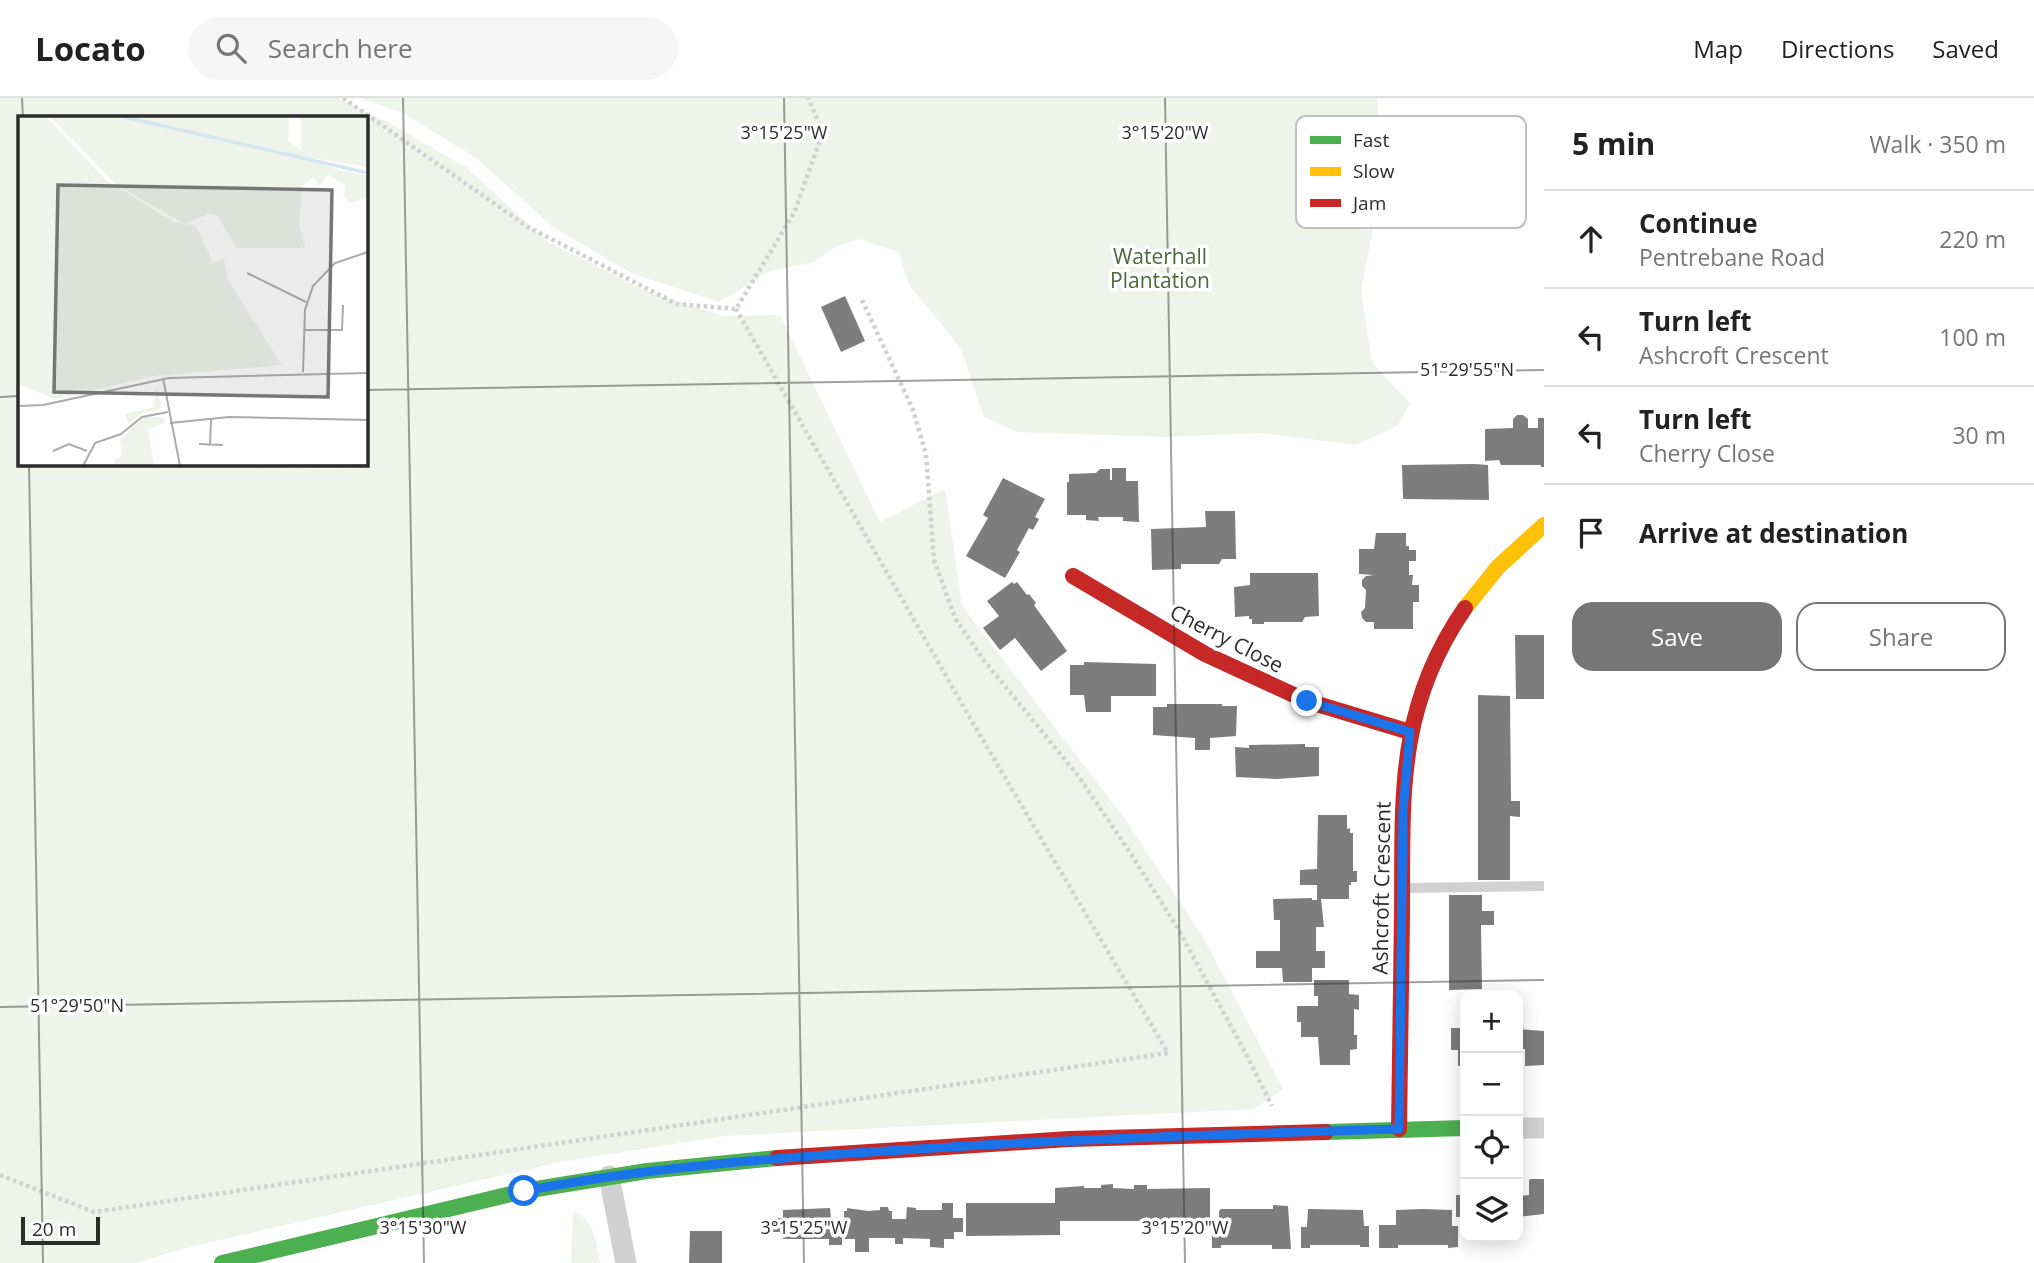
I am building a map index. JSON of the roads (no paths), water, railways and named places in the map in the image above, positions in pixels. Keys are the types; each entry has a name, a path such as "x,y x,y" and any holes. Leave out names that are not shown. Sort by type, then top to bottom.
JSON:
{"street":[{"name":"Ashcroft Crescent","path":"1399,1129 1405,775 1410,732 1431,670 1465,607 1512,552 1544,526"},
{"name":"Cherry Close","path":"1073,576 1205,654 1307,701 1410,732"},
{"path":"222,1263 511,1194 609,1176 800,1156 1069,1139 1460,1128"},
{"path":"1523,1128 1544,1128"},
{"path":"609,1176 626,1263"}],"lane":[{"path":"1402,888 1544,886"}],"park label":[{"name":"Waterhall Plantation","path":"1160,268"}]}
